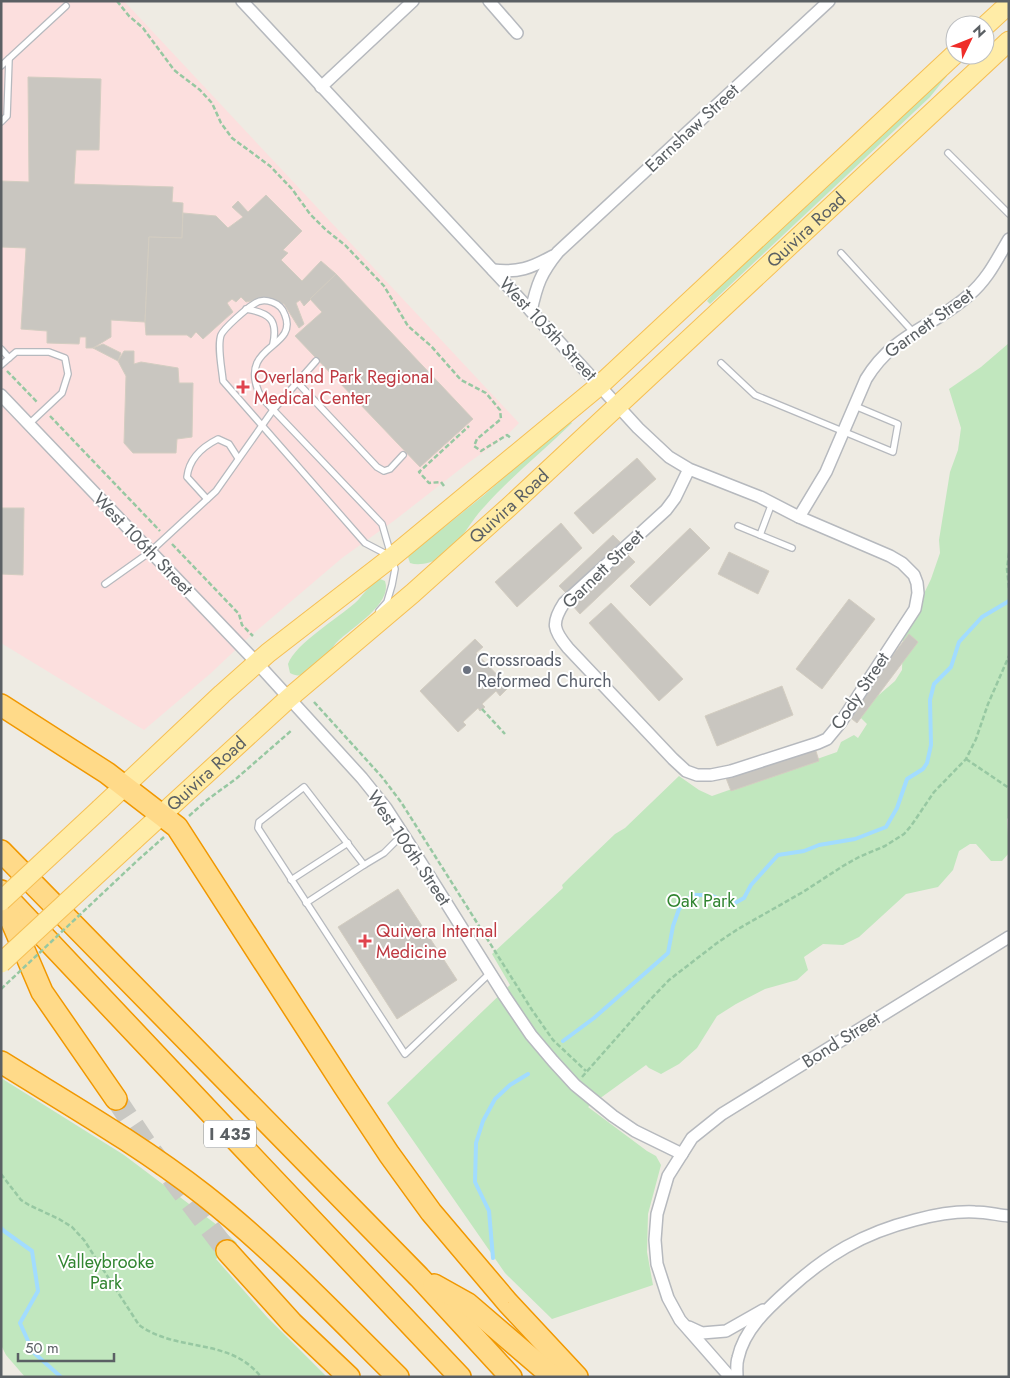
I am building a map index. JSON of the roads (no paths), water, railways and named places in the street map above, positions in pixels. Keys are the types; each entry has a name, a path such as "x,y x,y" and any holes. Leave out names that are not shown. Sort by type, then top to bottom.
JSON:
{"highway":[{"path":"1,705 107,773 177,827 349,1094 431,1212 508,1303 577,1377"},
{"name":"I 435","path":"1,851 419,1276 511,1377"},
{"name":"I 435","path":"1,891 460,1377"},
{"path":"1,896 42,992 116,1099"},
{"path":"1,1062 146,1153 204,1196 288,1268 398,1377"},
{"path":"227,1251 292,1323 349,1377"},
{"path":"419,1276 468,1304 553,1377"}],"main road":[{"path":"995,17 1009,4"},
{"name":"Quivira Road","path":"1,962 335,655 413,592 618,406 1009,41"},
{"name":"Quivira Road","path":"1,901 257,663 392,557 600,385 945,63"}],"street":[{"name":"West 105th Street","path":"242,1 638,428 669,457 690,469 772,503 799,517 890,556 902,563 914,575"},
{"path":"321,87 413,1"},
{"path":"489,1 517,33"},
{"name":"Earnshaw Street","path":"531,311 544,270 558,252 828,2"},
{"name":"Garnett Street","path":"799,517 826,472 866,379 875,365 884,354 913,332 955,307 971,294 993,268 1009,239"},
{"name":"Earnshaw Street","path":"493,270 508,272 523,270 558,252"},
{"name":"West 106th Street","path":"1,395 257,663 362,778 403,834 531,1035 575,1085 635,1131 682,1154"},
{"name":"Garnett Street","path":"690,469 671,504 564,604 556,615 554,624 558,634 568,648 673,759 686,771 697,775"},
{"name":"Cody Street","path":"697,775 731,772 827,739 841,722 871,674 911,618 918,602 917,584 914,575"},
{"name":"Bond Street","path":"682,1154 692,1138 722,1114 1009,937"},
{"path":"682,1154 668,1176 657,1214 655,1240 657,1264 668,1298 684,1325 730,1377"},
{"path":"737,1377 738,1358 750,1330 773,1304 809,1271 830,1256 859,1239 892,1226 928,1216 974,1212 1009,1216"},
{"path":"684,1325 702,1334 726,1331 773,1304"}],"lane":[{"path":"1,66 66,6"},
{"path":"1,122 7,116 9,59"},
{"path":"948,153 1009,214"},
{"path":"841,253 913,332"},
{"path":"372,617 386,602 395,569 392,557 382,524 261,396 255,375 256,364 273,344 285,336 288,323 283,310 276,303 267,300 257,301 246,309 221,335 220,347 223,381 364,543 392,557"},
{"path":"246,309 268,316 275,325 273,344"},
{"path":"1,349 9,358"},
{"path":"3,366 16,352 50,352 65,358 68,374 62,393 29,424"},
{"path":"105,584 150,552 216,491 273,410 316,361"},
{"path":"721,363 755,395 893,452 898,424 855,406"},
{"path":"297,382 378,467 384,471 390,469 404,455"},
{"path":"207,499 187,477 188,466 206,446 218,439 229,444 238,458"},
{"path":"760,536 772,503"},
{"path":"738,526 792,548"},
{"path":"364,865 304,787 259,822 258,828 405,1054 490,973"},
{"path":"306,903 384,853 403,834"},
{"path":"291,880 348,843"}],"waterway":[{"path":"563,1041 594,1018 668,953 673,926 679,909 692,895 710,895 729,903 735,903 744,898 751,885 778,855 855,839 886,827 897,808 907,779 923,769 927,763 931,745 930,700 934,684 951,667 959,642 982,617 1009,601"},
{"path":"493,1258 489,1211 475,1182 476,1143 483,1121 495,1099 510,1085 528,1074"},
{"path":"1,1228 32,1251 38,1291 20,1323 33,1352 61,1377"}],"tunnel":[{"path":"116,1099 146,1144 227,1251"}],"place":[{"name":"Overland Park Regional Medical Center","path":"243,387"},
{"name":"Crossroads Reformed Church","path":"467,670"},
{"name":"Quivera Internal Medicine","path":"365,941"}],"park label":[{"name":"Oak Park","path":"701,901"},
{"name":"Valleybrooke Park","path":"106,1272"}]}
